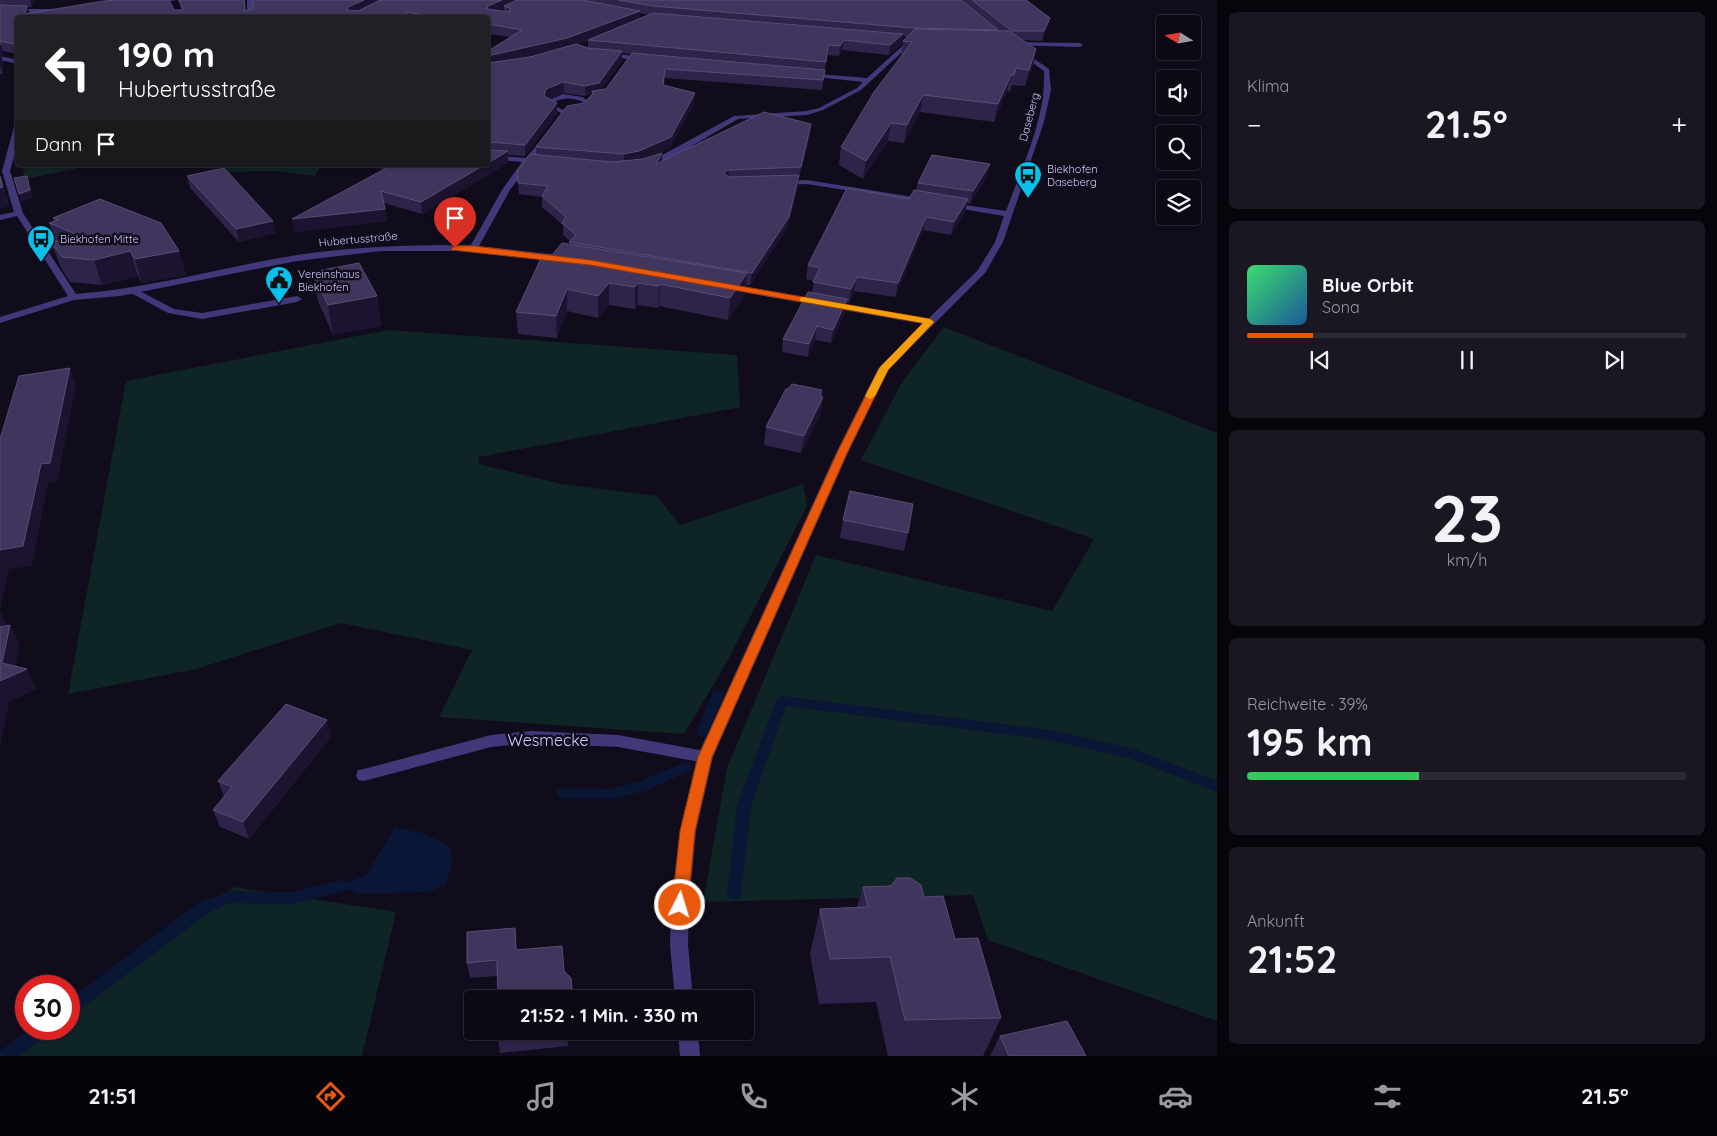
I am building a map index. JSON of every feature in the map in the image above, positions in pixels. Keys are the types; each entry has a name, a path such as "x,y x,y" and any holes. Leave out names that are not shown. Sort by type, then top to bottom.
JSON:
{"street":[{"path":"142,3 173,0 176,9"},
{"path":"250,0 250,15"},
{"path":"0,11 64,10"},
{"path":"639,168 658,162 736,117 814,111 859,89 867,80 915,41 902,40"},
{"path":"1000,41 1008,44 1080,45"},
{"name":"Daseberg","path":"930,322 982,270 999,242 1043,114 1048,75 1044,66 1008,44"},
{"path":"596,54 648,60"},
{"path":"0,58 15,61"},
{"path":"623,66 629,58"},
{"path":"795,73 867,80"},
{"path":"559,119 564,112 582,110 590,99 559,97 549,102 549,106 564,112"},
{"path":"474,248 506,190 549,133"},
{"path":"15,138 6,170 19,213 73,297"},
{"path":"490,157 547,162"},
{"path":"778,183 807,182 932,202"},
{"path":"942,203 1010,214"},
{"path":"0,218 19,213"},
{"name":"Hubertusstraße","path":"0,320 73,297 134,290 297,258 380,248 474,248 571,260"},
{"path":"716,284 930,322"},
{"path":"134,290 171,311 202,316 297,299"},
{"path":"683,990 679,945 680,905 688,831 705,757 842,453 884,369 930,322"},
{"name":"Wesmecke","path":"364,774 491,741 531,737 618,741 705,757"},
{"path":"689,1040 690,1056"}],"green space":[{"path":"23,167 84,167 30,178 24,178"},
{"path":"228,167 320,167 315,176 275,171 224,172"},
{"path":"944,327 1217,433 1217,1021 988,940 973,895 703,902 727,768 816,555 1052,611 1094,539 861,460 902,382"},
{"path":"388,330 737,355 740,407 479,457 479,464 561,484 657,496 680,525 803,484 807,506 727,662 684,734 439,717 472,650 341,623 196,669 68,694 126,381"},
{"path":"234,887 396,912 362,1056 0,1056 0,1051 28,1040 80,1040 80,1002"}],"water":[{"path":"395,827 425,834 448,845 453,860 445,885 429,892 357,894 342,886 367,874"}],"building":[{"path":"115,0 169,0 174,10 183,10 179,0 244,0 245,11 253,9 253,0 364,0 348,7 347,10 358,11 380,0 502,0 488,6 487,9 510,12 510,8 504,6 517,0 582,0 640,11 567,38 490,56 490,50 522,30 490,24 490,15 426,15 407,12 406,15 15,15 15,44 0,41 0,5 27,6 25,14"},
{"path":"618,0 961,0 998,30 913,28 653,6"},
{"path":"972,0 1026,0 1050,18 1044,31 1012,31"},
{"path":"653,13 903,34 890,45 844,40 840,46 828,45 826,62 588,40"},
{"path":"915,29 1009,31 1036,49 1029,70 1016,68 998,104 923,95 907,125 891,123 866,161 841,147 874,92 912,42 903,41"},
{"path":"576,44 588,48 622,51 599,83 585,86 563,82 546,89 544,96 557,103 525,145 490,142 490,63 530,57"},
{"path":"632,53 825,70 823,80 665,69 663,85 695,93 671,137 639,151 624,154 536,147 567,106 584,103 593,94 592,91 606,89"},
{"path":"764,112 811,124 801,167 729,170 723,173 729,177 799,175 789,217 752,273 569,242 576,235 562,223 566,217 542,196 548,186 518,183 517,172 530,154 611,162 643,159 662,153 656,164"},
{"path":"490,150 508,151 490,162"},
{"path":"932,155 990,164 973,191 918,183"},
{"path":"388,167 481,167 421,202 381,191 385,209 292,219"},
{"path":"224,168 273,221 236,229 187,176"},
{"path":"0,176 3,187 0,188"},
{"path":"27,176 30,190 19,194 14,178"},
{"path":"847,188 909,199 914,190 968,199 954,222 926,217 898,283 857,277 851,289 813,282 820,268 808,265"},
{"path":"100,199 161,223 179,251 135,259 130,251 94,260 62,257 51,242 83,237 49,223 58,220 53,218"},
{"path":"562,243 747,273 730,298 660,284 659,286 638,283 635,287 609,283 598,296 567,289 556,316 516,312 543,254 552,255"},
{"path":"359,263 377,296 328,305 312,272"},
{"path":"808,292 847,299 833,330 817,326 809,344 783,339"},
{"path":"70,368 50,463 41,464 23,546 0,550 0,439 19,376"},
{"path":"792,384 822,390 820,396 823,397 804,436 766,427 786,389"},
{"path":"850,491 913,504 908,533 843,520"},
{"path":"10,625 2,663 27,669 0,681 0,627"},
{"path":"286,704 327,720 243,822 213,810 232,787 218,781"},
{"path":"897,878 910,878 921,885 924,897 943,896 955,939 978,938 1001,1018 905,1020 890,957 830,959 820,909 868,907 863,887 891,886"},
{"path":"515,928 516,950 562,946 564,971 571,978 572,989 498,990 497,960 467,963 467,932"},
{"path":"1067,1021 1086,1056 1009,1056 1000,1036"}],"waterway":[{"path":"702,732 718,694"},
{"path":"734,894 744,806 782,701 1050,735 1134,754 1217,787"},
{"path":"563,793 611,794 640,787 686,767"},
{"path":"80,1001 203,908 230,897 292,898 342,886"},
{"path":"7,1056 28,1040"}],"slow traffic":[{"path":"803,299 930,322 884,369 870,396"}],"place":[{"name":"Biekhofen Daseberg","path":"1028,199"},
{"name":"Biekhofen Mitte","path":"41,263"},
{"name":"Vereinshaus Biekhofen","path":"279,304"}],"route":[{"path":"455,248 474,248 590,262 930,322 884,369 842,453 705,757 688,831 680,905"}]}
